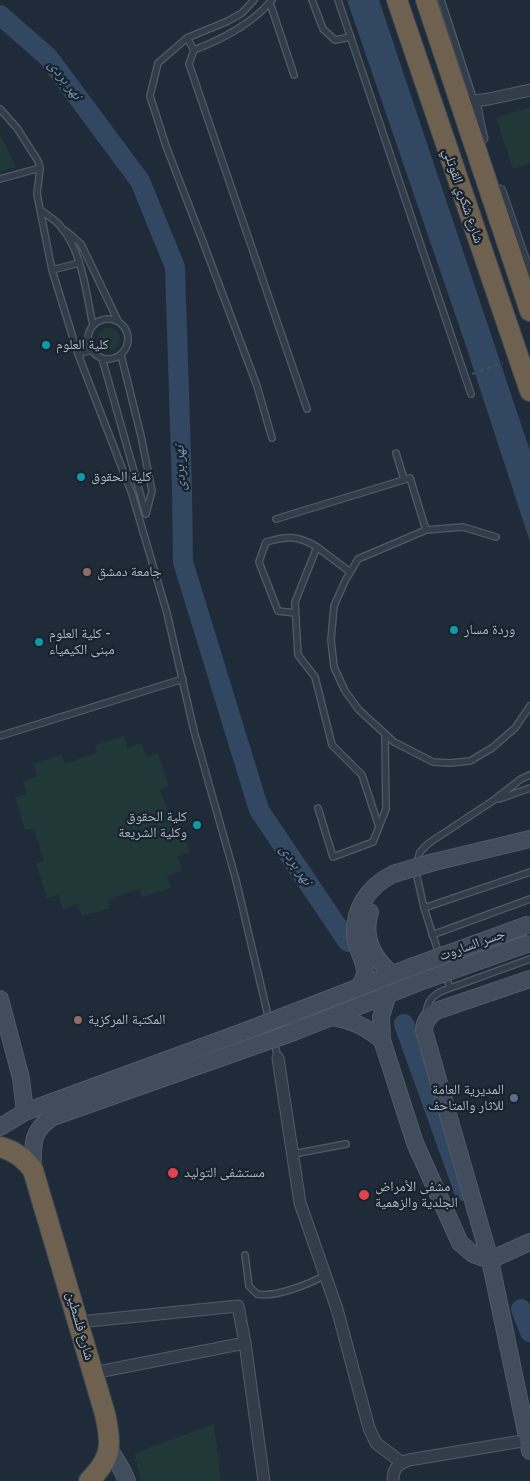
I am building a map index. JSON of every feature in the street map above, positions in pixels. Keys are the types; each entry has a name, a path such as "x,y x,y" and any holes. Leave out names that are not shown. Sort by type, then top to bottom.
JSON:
{"highway":[{"name":"شارع شكري القوتلي","path":"397,0 530,391"},
{"name":"شارع شكري القوتلي","path":"426,0 467,102 530,311"},
{"path":"0,1147 10,1149 23,1157 34,1170"},
{"name":"شارع فلسطين","path":"34,1170 110,1434 110,1450"},
{"path":"89,1481 100,1470 110,1450"}],"main road":[{"path":"356,989 363,981 365,971 356,942 358,911 373,886 530,839"},
{"path":"434,868 530,850"},
{"path":"392,974 374,956 367,932 371,907 395,878"},
{"name":"جسر الساروت","path":"0,1127 25,1112 282,1018 392,974 530,924"},
{"name":"جسر الساروت","path":"34,1170 33,1144 35,1137 42,1125 53,1117 294,1032 425,980 530,943"},
{"path":"529,1445 490,1260 424,1037 424,1025 428,1017 436,1011 530,979"},
{"path":"388,994 381,1017 382,1040 415,1144 460,1243 473,1254 490,1260 530,1242"},
{"path":"0,999 21,1078 25,1112"},
{"path":"332,1017 346,1019 359,1024 382,1040"},
{"name":"شارع فلسطين","path":"110,1450 127,1481"}],"street":[{"path":"529,276 478,125 479,119 467,102 530,90"},
{"path":"278,1058 300,1203 337,1309 368,1428 376,1443 401,1462"},
{"path":"79,1322 238,1306 264,1481"},
{"path":"93,1373 245,1343"},
{"path":"393,1481 393,1472 401,1462 529,1445"}],"lane":[{"path":"254,0 242,13 228,21 187,38 158,63 150,96 166,146 257,386 272,438"},
{"path":"312,0 323,29 335,40 351,37"},
{"path":"338,0 471,394"},
{"path":"441,0 467,102"},
{"path":"194,50 216,42 246,24 271,2 294,75"},
{"path":"187,38 194,50 189,64 308,410"},
{"path":"0,109 17,128 38,161 40,168 37,194 52,270 78,354 132,494 167,613 194,731 236,880 278,1058"},
{"path":"0,179 40,168"},
{"path":"40,210 61,226 81,244 118,321 123,325 128,337 126,350 121,355 109,360 102,358 92,350 88,338 93,325 79,263 70,241 61,226"},
{"path":"52,270 79,263"},
{"path":"93,325 105,319 118,321"},
{"path":"78,354 92,350"},
{"path":"102,358 146,514 152,491 121,355"},
{"path":"396,453 404,479"},
{"path":"276,519 410,478 426,530"},
{"path":"496,537 463,527 426,530 358,559 334,606 331,640 334,667 345,691 359,710 394,742 432,762 470,761 492,748 515,728 530,706"},
{"path":"295,613 278,611 259,562 266,542 282,538 303,539 350,572"},
{"path":"317,547 295,602 298,655 315,677 332,745 362,775 379,827"},
{"path":"0,736 183,679"},
{"path":"318,808 333,857 373,842 386,809 385,734"},
{"path":"450,988 424,908 416,872 420,852 429,843 494,800 521,779 530,775"},
{"path":"494,800 530,788"},
{"path":"424,908 530,872"},
{"path":"432,935 530,899"},
{"path":"424,1025 429,1000 434,995 530,959"},
{"path":"293,1154 346,1144"},
{"path":"244,1255 249,1286 257,1294 265,1295 297,1288 325,1275"}],"path":[{"path":"465,376 518,357"}],"green space":[{"path":"530,107 530,163 513,169 496,118"},
{"path":"0,134 16,167 0,171"},
{"path":"105,328 113,328 120,335 120,343 113,350 105,350 98,343 98,335"},
{"path":"124,736 128,748 142,743 146,757 158,753 169,786 160,789 171,822 179,820 190,852 178,856 182,871 167,876 171,888 142,897 139,889 108,899 110,908 82,916 78,904 63,909 59,895 47,898 36,864 44,861 34,828 25,830 15,797 27,794 23,781 37,776 34,764 61,755 65,764 97,753 95,745"},
{"path":"214,1424 221,1481 141,1481 135,1453"}],"water":[{"path":"347,0 379,0 530,451 530,542 466,346"}],"waterway":[{"name":"نهر بردى","path":"0,15 48,57 140,181 175,267 183,562 259,810 348,942"},
{"name":"نهر بردى","path":"404,1024 464,1191"},
{"name":"نهر بردى","path":"521,1309 530,1332"}],"place":[{"name":"كلية العلوم","path":"46,345"},
{"name":"كلية الحقوق","path":"81,477"},
{"name":"جامعة دمشق","path":"87,572"},
{"name":"وردة مسار","path":"454,630"},
{"name":"كلية العلوم - مبنى الكيمياء","path":"39,642"},
{"name":"كلية الحقوق وكلية الشريعة","path":"197,825"},
{"name":"المكتبة المركزية","path":"78,1020"},
{"name":"المديرية العامة للاثار والمتاحف","path":"514,1098"},
{"name":"مستشفى التوليد","path":"173,1173"},
{"name":"مشفى الأمراض الجلدية والزهمية","path":"364,1195"}]}
